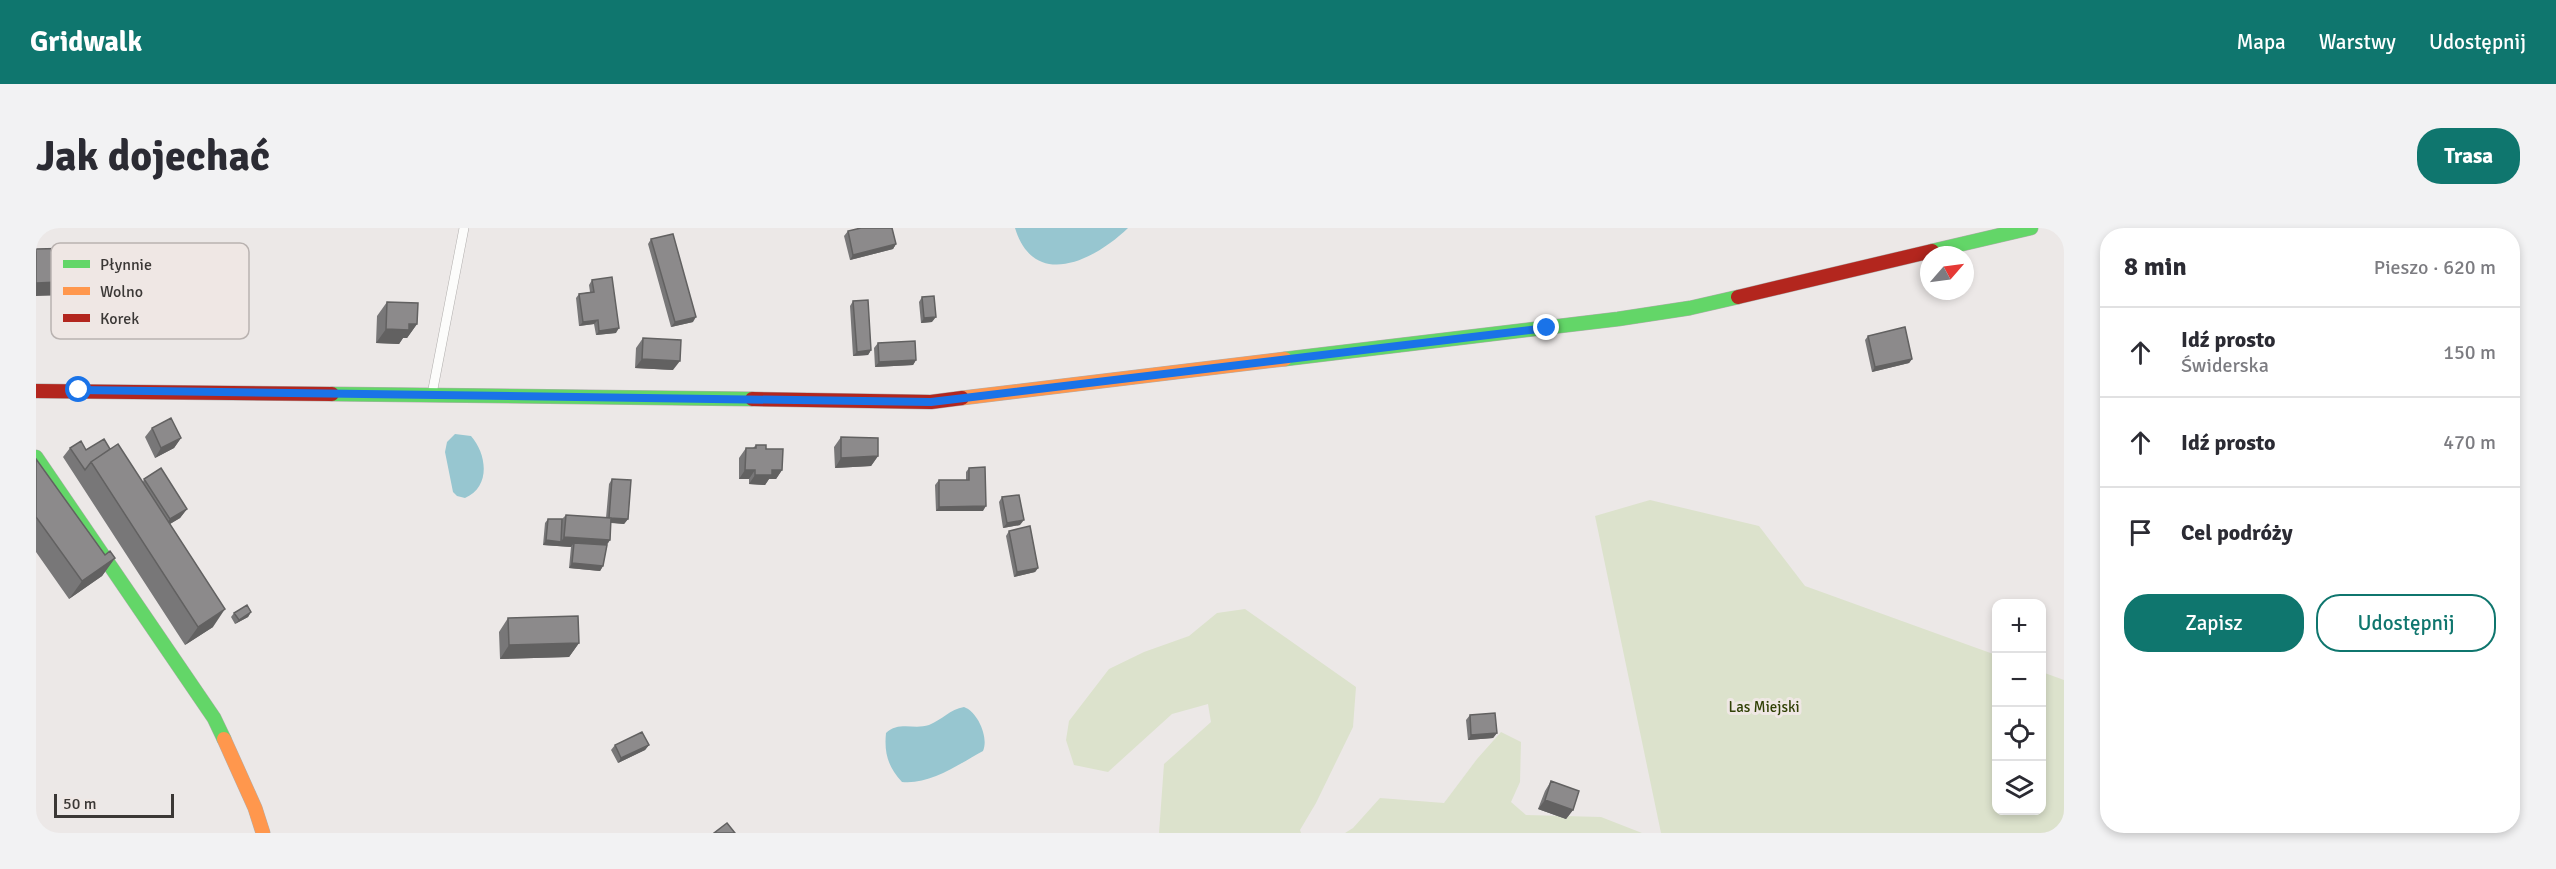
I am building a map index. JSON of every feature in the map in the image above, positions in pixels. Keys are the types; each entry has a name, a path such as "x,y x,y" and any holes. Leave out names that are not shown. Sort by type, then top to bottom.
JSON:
{"street":[{"path":"36,391 432,394 931,402 1690,308 2031,228"},
{"path":"36,457 214,718 255,808 263,833"}],"lane":[{"path":"432,394 464,228"}],"green space":[{"name":"Las Miejski","path":"1650,500 1759,526 1805,586 1992,654 1992,815 2046,815 2046,673 2064,680 2064,833 1661,833 1595,516"},
{"path":"1245,609 1356,687 1353,727 1316,803 1300,830 1301,833 1159,833 1164,764 1211,722 1208,704 1172,714 1108,772 1074,765 1066,740 1069,721 1109,669 1144,652 1189,636 1217,613"},
{"path":"1501,732 1521,742 1520,782 1511,802 1526,815 1601,817 1642,833 1345,833 1353,828 1380,798 1444,803 1477,759"}],"water":[{"path":"1015,228 1128,228 1114,240 1083,259 1066,264 1050,264 1036,259 1024,247"},
{"path":"455,434 471,436 483,461 483,478 473,493 465,498 453,492 445,452 447,442"},
{"path":"964,707 974,714 981,726 985,739 983,751 934,777 902,782 893,771 888,759 886,733 896,727 929,725 954,710"}],"building":[{"path":"861,228 892,228 896,244 853,255 848,231"},
{"path":"673,234 696,317 675,322 651,239"},
{"path":"36,249 51,249 51,282 36,283"},
{"path":"612,277 619,328 599,331 598,320 583,322 579,294 594,292 592,280"},
{"path":"934,296 936,317 924,318 922,297"},
{"path":"868,300 871,350 857,352 853,301"},
{"path":"387,302 418,303 417,324 409,324 409,330 386,329"},
{"path":"1905,327 1912,359 1875,367 1868,336"},
{"path":"643,338 681,340 680,361 642,359"},
{"path":"915,341 916,360 879,362 878,343"},
{"path":"171,418 181,438 161,448 152,428"},
{"path":"841,437 878,438 878,456 841,458"},
{"path":"104,439 110,449 91,462 85,470 70,448 81,441 86,450"},
{"path":"118,444 225,609 198,627 91,462"},
{"path":"756,445 766,445 766,449 783,449 782,470 772,470 772,475 755,475 755,470 745,470 746,448 756,448"},
{"path":"36,459 105,555 110,551 115,558 82,581 36,517"},
{"path":"985,467 986,506 939,507 939,480 969,480 969,468"},
{"path":"161,468 187,509 170,519 144,479"},
{"path":"612,479 631,480 628,519 609,518"},
{"path":"1019,495 1024,520 1007,523 1002,497"},
{"path":"566,515 611,518 610,540 564,537"},
{"path":"548,519 562,519 561,542 546,540"},
{"path":"1030,526 1038,568 1017,572 1009,531"},
{"path":"574,543 607,545 603,566 572,563"},
{"path":"247,605 251,612 239,620 234,613"},
{"path":"578,616 579,643 509,645 508,618"},
{"path":"1495,713 1497,733 1471,735 1470,715"},
{"path":"642,732 649,745 621,758 615,745"},
{"path":"1551,781 1579,791 1573,810 1545,800"},
{"path":"727,823 735,833 714,833"}],"traffic: fast":[{"path":"1954,246 2031,228"},
{"path":"1285,359 1618,319 1690,308 1738,297"},
{"path":"332,394 752,399"},
{"path":"36,457 214,718 224,739"}],"traffic: slow":[{"path":"962,398 1285,359"},
{"path":"224,739 255,808 263,833"}],"traffic: jam":[{"path":"1738,297 1920,254"},
{"path":"36,391 332,394"},
{"path":"752,399 931,402 962,398"}],"route":[{"path":"79,390 931,402 1547,328"}]}
